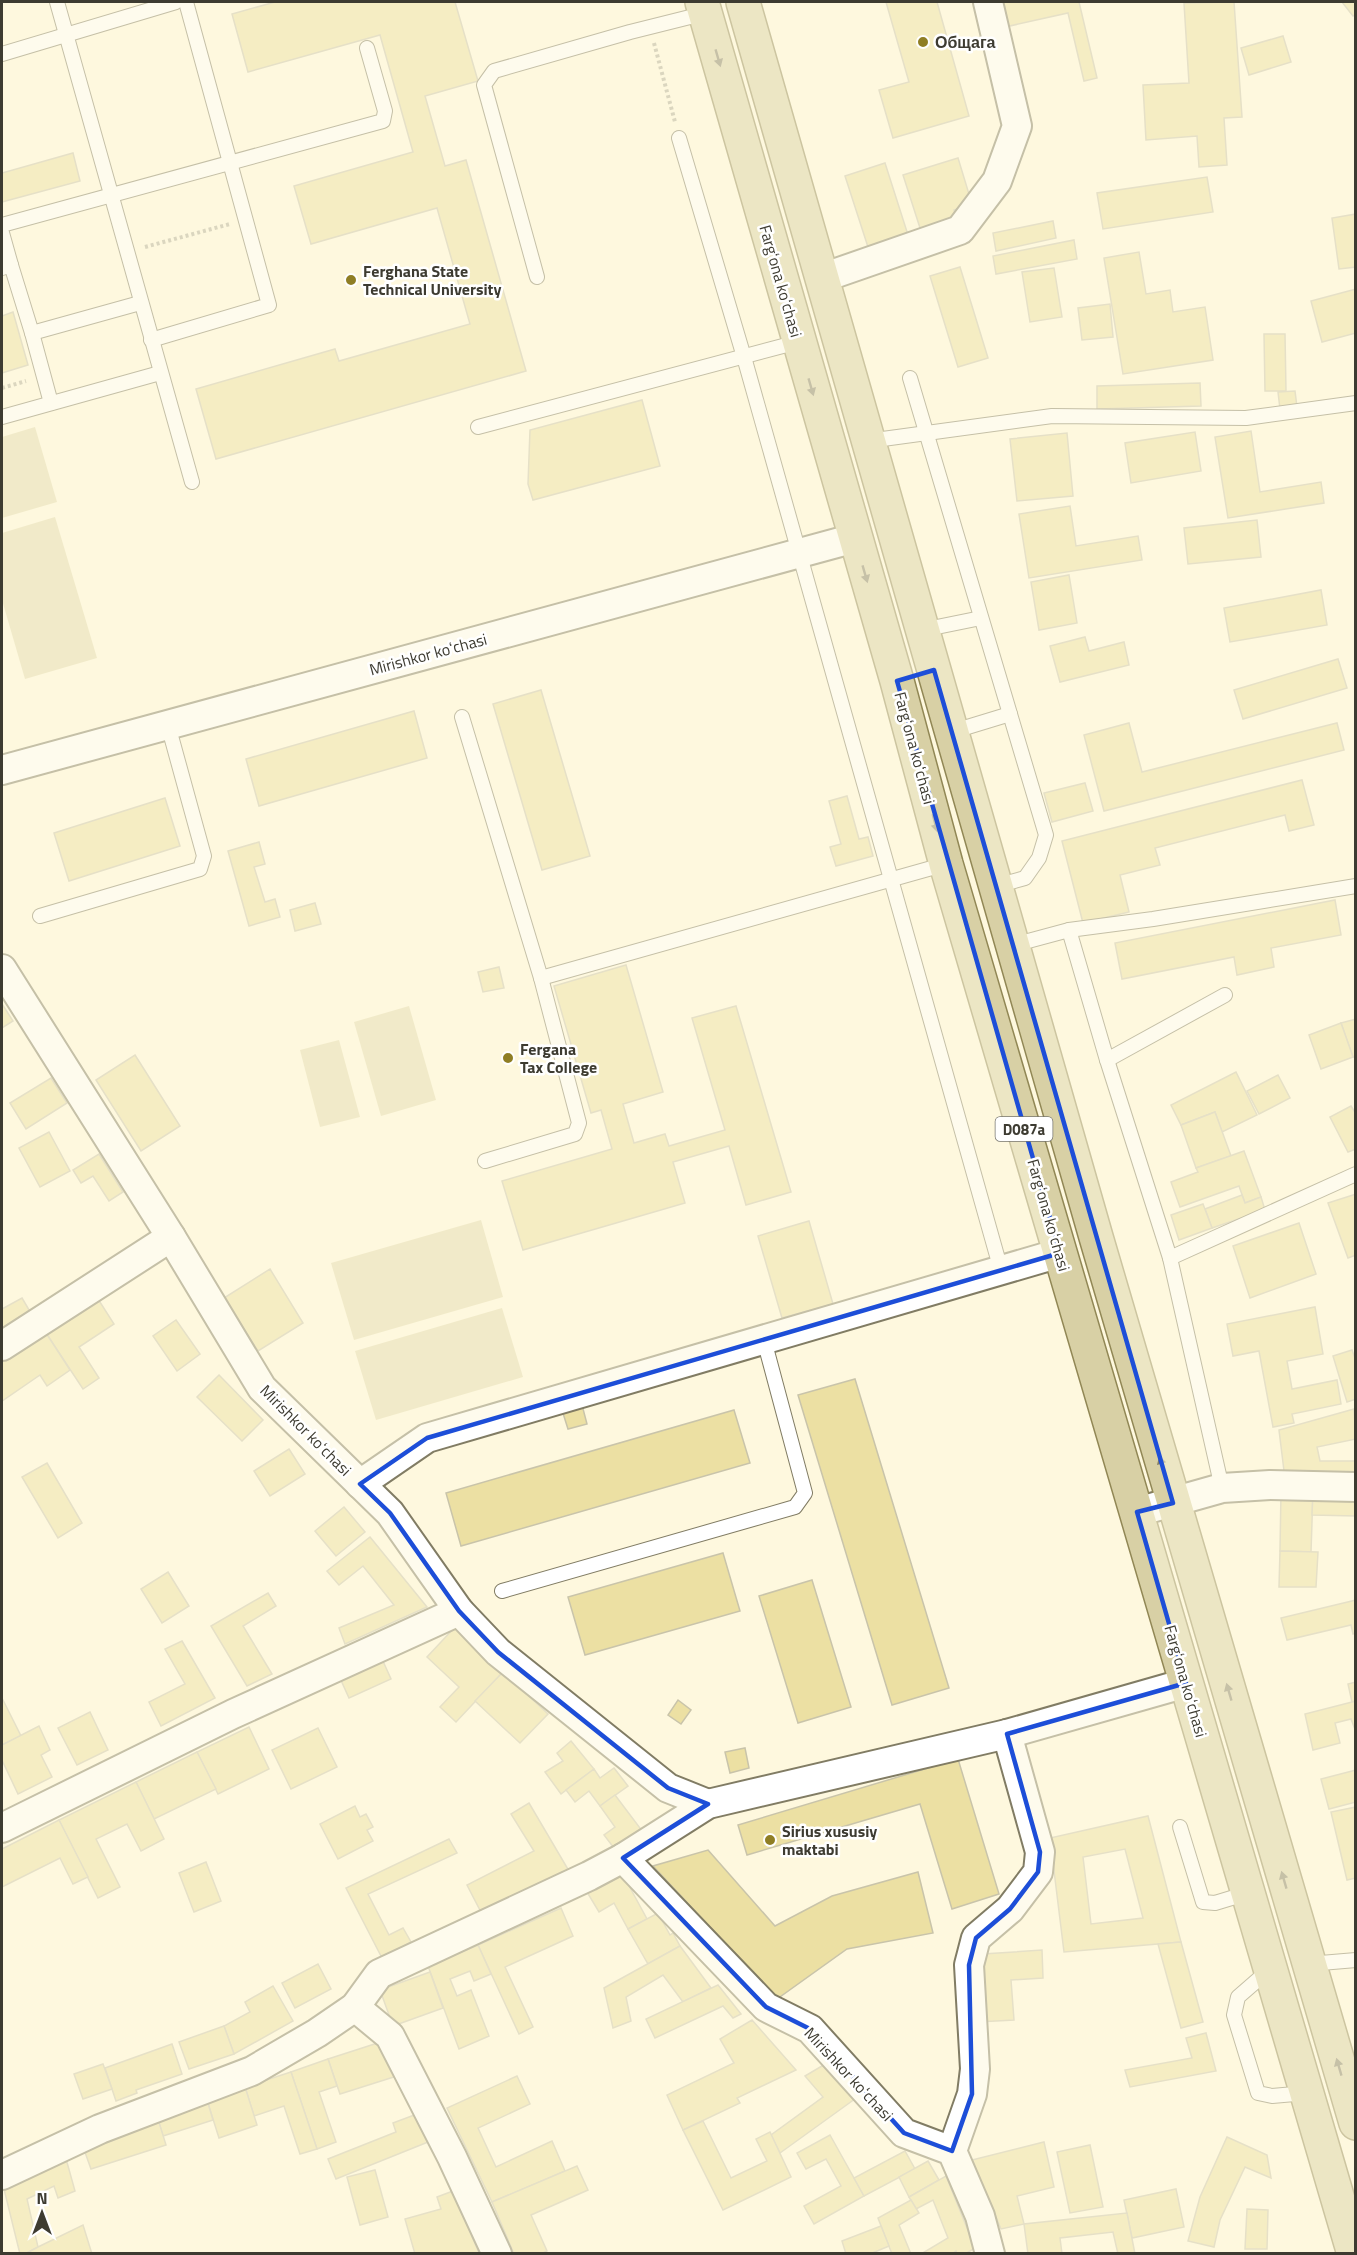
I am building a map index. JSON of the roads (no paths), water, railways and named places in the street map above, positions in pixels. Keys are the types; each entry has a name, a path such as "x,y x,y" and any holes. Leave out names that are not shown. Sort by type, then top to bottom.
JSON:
{"main road":[{"name":"D087a","path":"743,2 1173,1503 1356,2123"},
{"name":"Fargʻona koʻchasi","path":"704,7 798,342 897,681 946,864 1354,2253"},
{"path":"897,681 934,670"}],"street":[{"path":"822,278 960,230 997,181 1017,126 988,2"},
{"name":"Mirishkor koʻchasi","path":"2,770 855,538"},
{"name":"Mirishkor koʻchasi","path":"2,969 171,1237 262,1388 390,1513 459,1611 498,1652 668,1788 708,1804"},
{"path":"2,1346 171,1237"},
{"path":"360,1484 427,1438 1060,1253"},
{"path":"1137,1512 1222,1488 1270,1485 1356,1487"},
{"path":"2,1828 233,1714 459,1611"},
{"path":"2,2175 100,2129 252,2071 317,2033 355,2007 379,1974 623,1858 708,1804 1007,1734 1186,1683"},
{"path":"990,2253 980,2216 952,2151 972,2094 975,2069 969,1965 976,1938 1010,1910 1038,1872 1040,1852 1007,1734"},
{"name":"Mirishkor koʻchasi","path":"623,1858 766,2007 810,2029 904,2133 952,2151"},
{"path":"355,2007 390,2036 497,2253"}],"lane":[{"path":"57,2 192,482"},
{"path":"2,54 176,2"},
{"path":"151,340 268,305 186,2"},
{"path":"537,277 484,85 494,72 650,27 704,7"},
{"path":"2,225 383,121 385,111 366,48"},
{"path":"679,138 744,357 1001,1270"},
{"path":"2,232 6,267 32,333 51,403"},
{"path":"32,333 140,303"},
{"path":"478,427 798,342"},
{"path":"2,417 160,373"},
{"path":"910,378 1046,835 1039,858 1025,878 996,886"},
{"path":"868,441 1052,416 1246,418 1356,403"},
{"path":"922,630 981,618"},
{"path":"951,732 1010,714"},
{"path":"462,717 541,978 579,1123 575,1134 485,1161"},
{"path":"40,916 200,869 204,856 168,725"},
{"path":"541,978 946,864"},
{"path":"1012,945 1069,930 1153,919 1356,886"},
{"path":"1069,930 1107,1060 1170,1258 1222,1488"},
{"path":"1107,1060 1225,995"},
{"path":"1170,1258 1356,1174"},
{"path":"502,1592 795,1507 805,1493 764,1340"},
{"path":"1180,1827 1203,1902 1215,1903 1248,1893"},
{"path":"1309,1964 1356,1960"},
{"path":"1270,1969 1238,1997 1234,2015 1258,2093 1272,2096 1306,2093"}],"place":[{"name":"Общага","path":"923,42"},
{"name":"Ferghana State Technical University","path":"351,280"},
{"name":"Fergana Tax College","path":"508,1058"},
{"name":"Sirius xususiy maktabi","path":"770,1840"}]}
